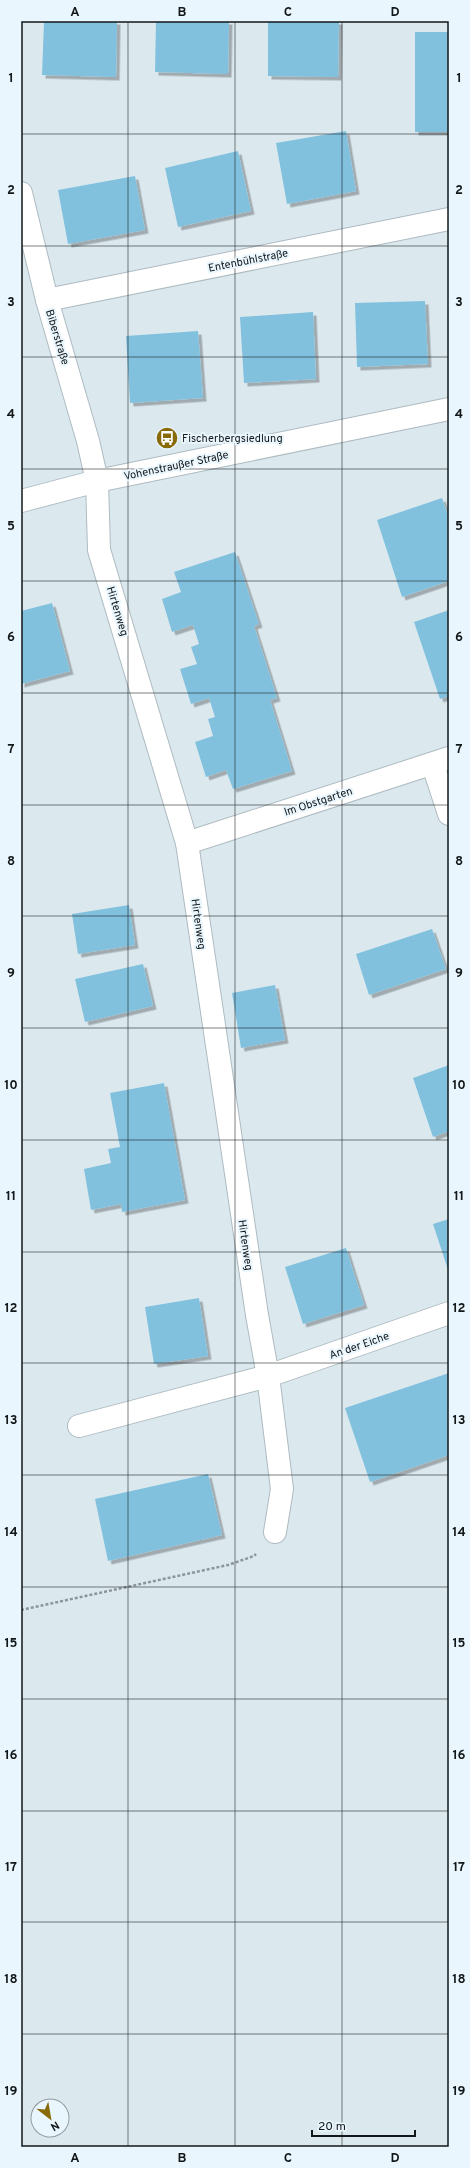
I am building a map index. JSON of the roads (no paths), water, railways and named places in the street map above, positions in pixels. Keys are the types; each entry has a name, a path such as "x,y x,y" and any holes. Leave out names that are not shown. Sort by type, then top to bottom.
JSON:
{"street":[{"name":"Biberstraße","path":"21,193 47,300 88,441 97,481"},
{"name":"Entenbühlstraße","path":"47,300 449,219"},
{"name":"Vohenstraußer Straße","path":"21,501 97,481 449,408"},
{"name":"Hirtenweg","path":"97,481 99,550 187,843 257,1315 268,1376 282,1488 275,1532"},
{"name":"Im Obstgarten","path":"187,843 441,761"},
{"path":"441,761 449,814"},
{"name":"An der Eiche","path":"268,1376 449,1313"},
{"path":"79,1426 268,1376"}],"place":[{"name":"Fischerbergsiedlung","path":"167,438"}]}
